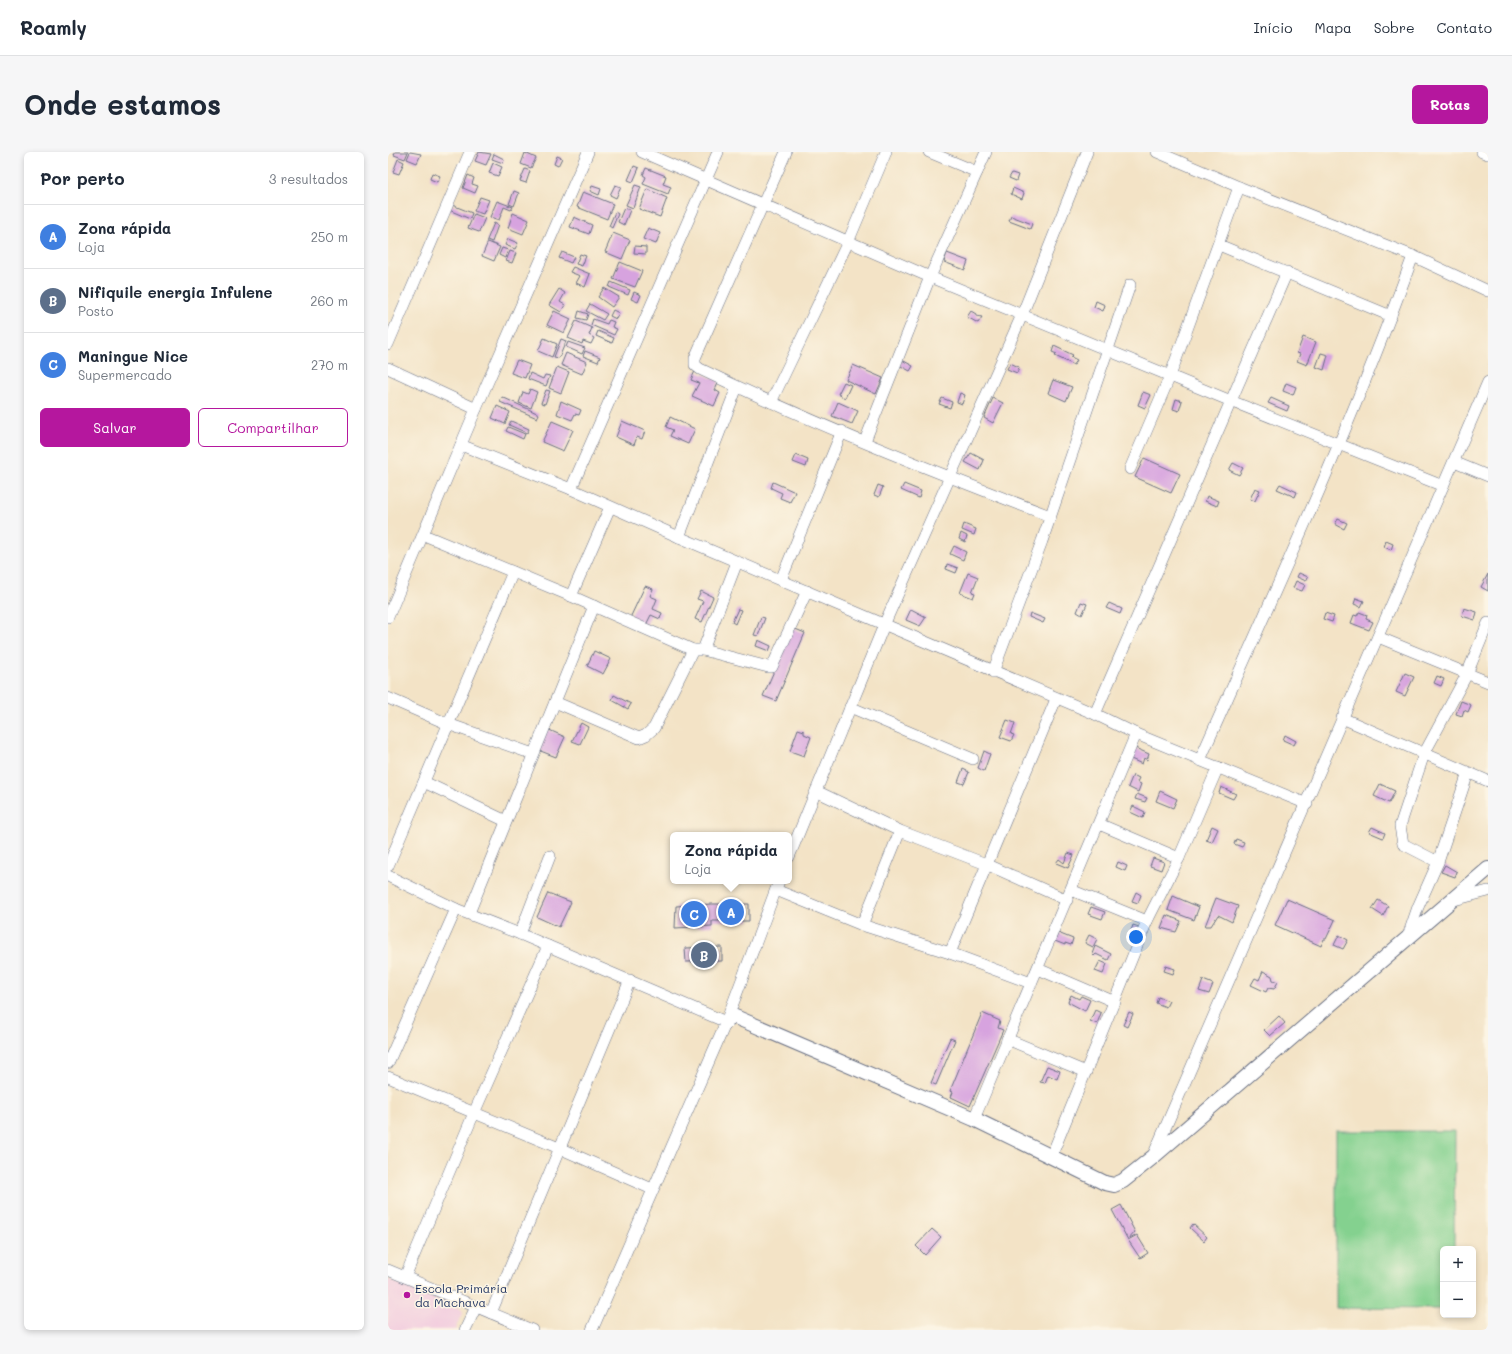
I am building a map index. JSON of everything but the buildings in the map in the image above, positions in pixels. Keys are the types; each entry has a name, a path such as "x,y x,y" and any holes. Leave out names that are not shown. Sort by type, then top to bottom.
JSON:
{"street":[{"path":"388,344 470,152"},
{"path":"388,617 424,535 476,409 588,152"},
{"path":"642,152 930,277 1231,401 1339,443 1443,486"},
{"path":"571,488 718,152"},
{"path":"786,152 764,206 695,358 695,365 700,369 771,402 948,477 1050,516"},
{"path":"771,402 848,242 886,152"},
{"path":"929,152 977,172"},
{"path":"866,441 930,277 986,152"},
{"path":"792,850 884,625 948,477 1022,315 1087,152"},
{"path":"1157,152 1239,187 1413,256 1488,291"},
{"path":"1482,152 1488,154"},
{"path":"1130,470 1170,376 1239,187"},
{"path":"1219,245 1392,316"},
{"path":"1200,760 1339,443 1392,316 1413,256"},
{"path":"1095,714 1287,272"},
{"path":"993,672 1050,516 1130,285"},
{"path":"388,368 476,409"},
{"path":"1153,1156 1488,382"},
{"path":"679,537 738,387"},
{"path":"781,580 842,432"},
{"path":"461,445 571,488 679,537 993,672 1095,714 1136,734 1306,804"},
{"path":"1454,462 1488,476"},
{"path":"571,596 610,507"},
{"path":"424,535 698,650 768,667 772,667 807,591"},
{"path":"555,702 639,738 646,735 654,728 698,650 737,562"},
{"path":"388,866 513,572"},
{"path":"468,913 594,606"},
{"path":"1438,862 1403,844 1400,835 1400,826 1424,754 1466,674 1488,623"},
{"path":"1378,637 1488,682"},
{"path":"388,698 448,724 533,754"},
{"path":"950,953 1056,698"},
{"path":"850,707 974,759"},
{"path":"1342,718 1488,781"},
{"path":"974,1119 1136,734"},
{"path":"1051,1157 1147,921 1179,858 1218,767"},
{"path":"1408,936 1418,906 1438,862 1468,773"},
{"path":"424,782 506,821"},
{"path":"816,791 900,831 1069,895 1147,921"},
{"path":"1098,824 1179,858"},
{"path":"862,925 900,831"},
{"path":"520,934 550,856"},
{"path":"726,1022 733,1016 974,1119 1105,1183 1114,1185 1123,1181 1153,1156 1408,936 1454,900 1488,869"},
{"path":"388,876 456,909 630,980 726,1022"},
{"path":"592,1330 652,1189 726,1022 778,886 862,925 950,953 1031,983"},
{"path":"1454,900 1488,891"},
{"path":"388,1063 456,909"},
{"path":"405,1277 474,1113 548,946"},
{"path":"1038,969 1115,1002"},
{"path":"491,1313 630,980"},
{"path":"1007,1039 1086,1072"},
{"path":"388,1077 559,1148 652,1189"},
{"path":"388,1270 532,1330"},
{"path":"465,1330 476,1307"}],"shaded area":[{"name":"Escola Primária da Machava","path":"388,1279 463,1311 455,1330 388,1330"}],"green space":[{"path":"1336,1131 1455,1131 1454,1246 1440,1246 1440,1309 1336,1308"}],"place":[{"name":"Zona rápida","path":"731,912"},
{"name":"Maningue Nice","path":"694,914"},
{"name":"Nifiquile energia Infulene","path":"704,955"},
{"name":"Escola Primária da Machava","path":"407,1295"}]}
